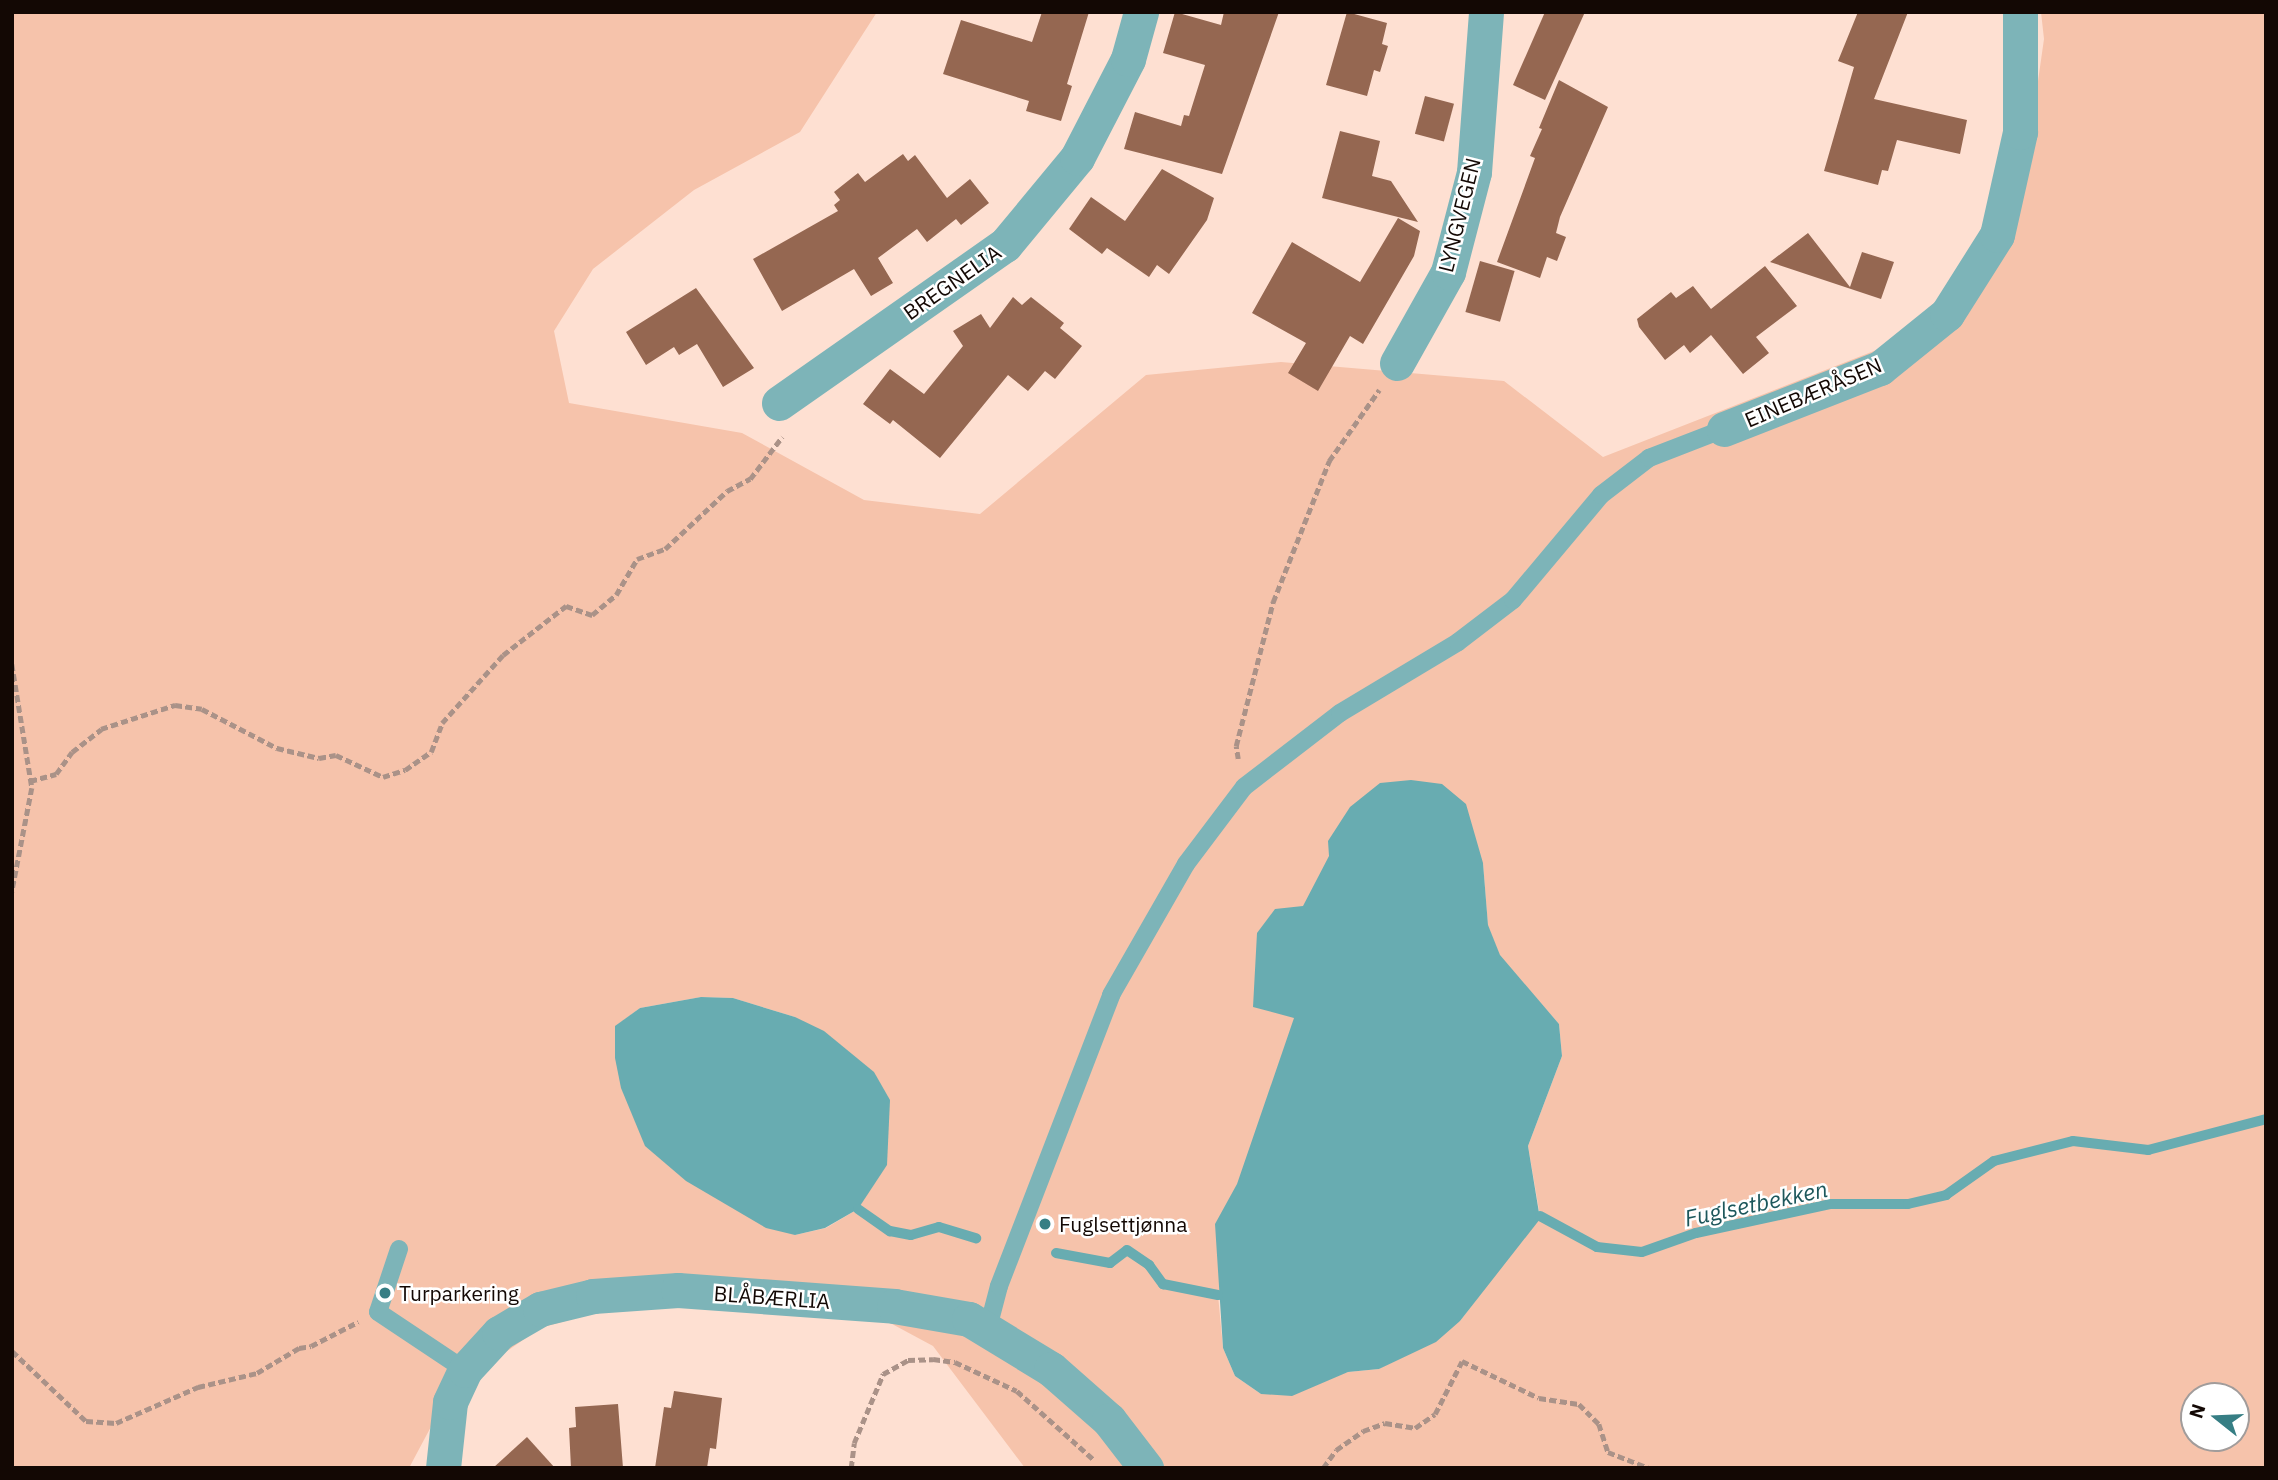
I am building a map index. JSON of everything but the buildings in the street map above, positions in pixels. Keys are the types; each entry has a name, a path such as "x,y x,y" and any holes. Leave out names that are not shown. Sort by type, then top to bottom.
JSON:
{"street":[{"name":"BREGNELIA","path":"779,402 1005,245 1077,158 1128,59 1141,12"},
{"name":"LYNGVEGEN","path":"1397,363 1448,272 1471,185 1486,12"},
{"name":"EINEBÆRÅSEN","path":"1724,429 1880,368 1947,314 1997,235 2020,132 2020,12"},
{"name":"BLÅBÆRLIA","path":"443,1468 450,1402 465,1370 499,1333 540,1309 605,1296 678,1290 894,1306 969,1318 1051,1369 1109,1420 1146,1468"}],"lane":[{"path":"988,1328 999,1286 1111,995 1186,864 1244,787 1340,713 1458,642 1513,600 1601,495 1649,458 1724,429"},
{"path":"399,1249 378,1312 465,1370"}],"path":[{"path":"1244,787 1236,746 1272,602 1329,461 1397,363"},
{"path":"30,781 55,774 72,752 101,729 175,705 202,709 277,748 319,758 336,755 383,777 405,770 431,751 442,723 503,655 566,606 592,615 616,595 638,559 665,548 727,491 750,479 786,432 779,402"},
{"path":"12,664 30,781 12,892"},
{"path":"12,1351 86,1421 117,1423 198,1387 257,1373 299,1348 312,1346 378,1312"},
{"path":"851,1468 854,1443 883,1374 908,1360 933,1359 955,1362 1017,1391 1100,1468"},
{"path":"1322,1468 1336,1450 1363,1431 1385,1423 1415,1428 1435,1413 1462,1361 1539,1398 1578,1404 1599,1424 1608,1452 1649,1468"}],"shaded area":[{"path":"12,12 877,12 800,132 694,190 593,269 554,331 569,403 742,433 864,500 980,514 1146,375 1281,362 1504,381 1603,457 1938,326 2034,109 2044,39 2041,12 2266,12 2266,1468 1025,1468 933,1346 866,1310 685,1288 540,1328 450,1391 409,1468 12,1468","holes":["1483,863 1488,926 1500,956 1559,1024 1562,1056 1528,1146 1540,1216 1460,1321 1379,1369 1348,1372 1261,1394 1235,1376 1223,1348 1218,1295","701,997 733,998 795,1017 858,1209 826,1228 795,1235 615,1058 616,1026 640,1008"]}],"water":[{"name":"Fuglsettjønna","path":"1411,780 1442,784 1466,804 1483,863 1488,925 1500,955 1559,1024 1562,1056 1528,1146 1540,1219 1460,1321 1436,1342 1379,1369 1348,1372 1292,1396 1261,1394 1235,1376 1223,1348 1215,1224 1237,1184 1294,1018 1253,1007 1257,933 1275,909 1303,906 1329,856 1328,841 1350,807 1380,783"},
{"path":"701,997 733,998 795,1017 824,1031 874,1072 890,1100 887,1165 858,1209 825,1228 795,1235 766,1228 686,1181 645,1146 621,1088 615,1058 615,1026 640,1008"}],"waterway":[{"name":"Fuglsetbekken","path":"1540,1216 1597,1247 1642,1252 1696,1233 1830,1204 1908,1204 1946,1195 1994,1161 2073,1141 2148,1150 2266,1119"},
{"path":"858,1209 890,1231 911,1235 939,1227 976,1238"},
{"path":"1056,1253 1110,1263 1127,1250 1149,1265 1163,1284 1218,1295"}],"place":[{"name":"Fuglsettjønna","path":"1045,1224"},
{"name":"Turparkering","path":"385,1293"}]}
